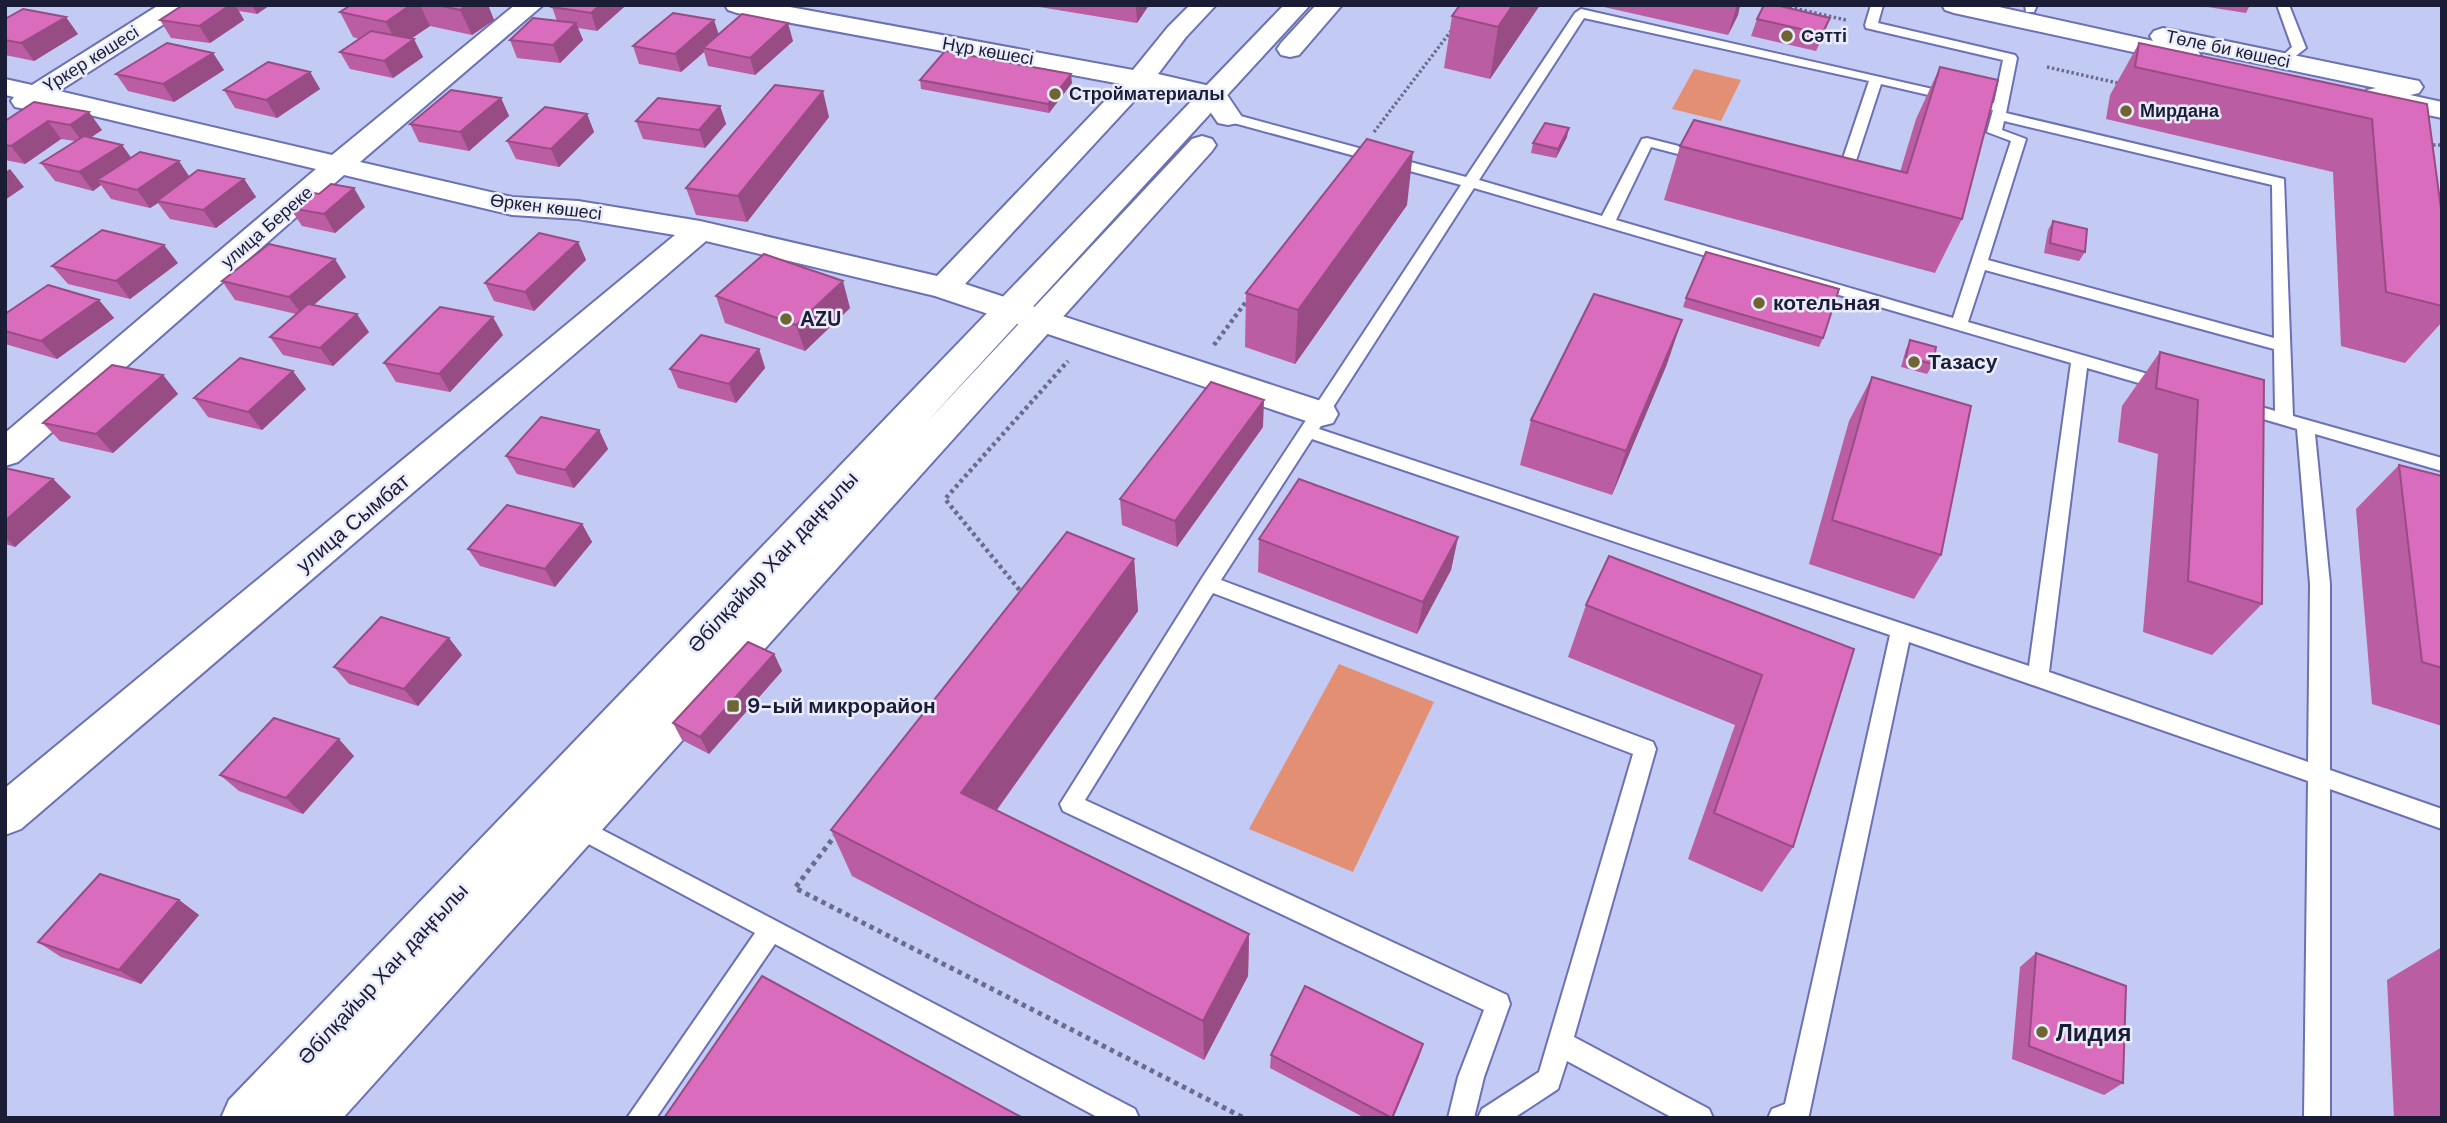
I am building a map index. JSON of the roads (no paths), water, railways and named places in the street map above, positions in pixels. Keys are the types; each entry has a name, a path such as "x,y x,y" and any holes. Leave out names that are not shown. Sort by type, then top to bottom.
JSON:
{"street":[{"name":"Үркер көшесі","path":"5,114 177,5"},
{"name":"улица Береке","path":"5,453 337,166 531,5"},
{"name":"Нұр көшесі","path":"737,5 1140,79 1221,106"},
{"path":"944,288 1140,79 1177,32 1204,5"},
{"name":"Әбілқайыр Хан даңғылы","path":"1221,106 1298,5"},
{"name":"Әбілқайыр Хан даңғылы","path":"247,1118 542,806 1025,316 1221,106 1330,5"},
{"name":"Төле би көшесі","path":"1954,5 2442,110"},
{"name":"Төле би көшесі","path":"2025,6 2442,94"},
{"name":"Өркен көшесі","path":"5,87 512,206 578,210 700,230 944,288 1025,316 1079,344 1195,370 1315,423"},
{"name":"улица Сымбат","path":"5,815 700,230"},
{"name":"Әбілқайыр Хан даңғылы","path":"308,1118 576,826 1025,316"}],"lane":[{"path":"1877,5 1871,25 2010,58 1994,132 2019,139 1959,325"},
{"path":"2283,5 2299,48 2284,61"},
{"path":"1461,1118 1471,1077 1498,1004 1072,804 1209,583 1581,13 1876,79 2279,181 2283,346 2320,584 2317,1118"},
{"path":"1826,189 1839,192 1876,79"},
{"path":"1221,106 1359,152 2182,390"},
{"path":"1606,222 1647,142 1724,162"},
{"path":"1979,263 2283,346"},
{"path":"2038,677 2080,360"},
{"path":"2220,401 2442,465"},
{"path":"1315,423 2442,819"},
{"path":"1209,583 1645,749 1549,1080 1491,1118"},
{"path":"1793,1117 1901,631"},
{"path":"542,806 1126,1118"},
{"path":"640,1118 771,930"},
{"path":"1560,1043 1700,1118"}],"place":[{"name":"Cәтті","path":"1787,36"},
{"name":"Стройматериалы","path":"1055,94"},
{"name":"Мирдана","path":"2126,111"},
{"name":"котельная","path":"1759,303"},
{"name":"AZU","path":"786,319"},
{"name":"Тазасу","path":"1914,362"},
{"name":"9-ый микрорайон","path":"733,706"},
{"name":"Лидия","path":"2042,1032"}]}
